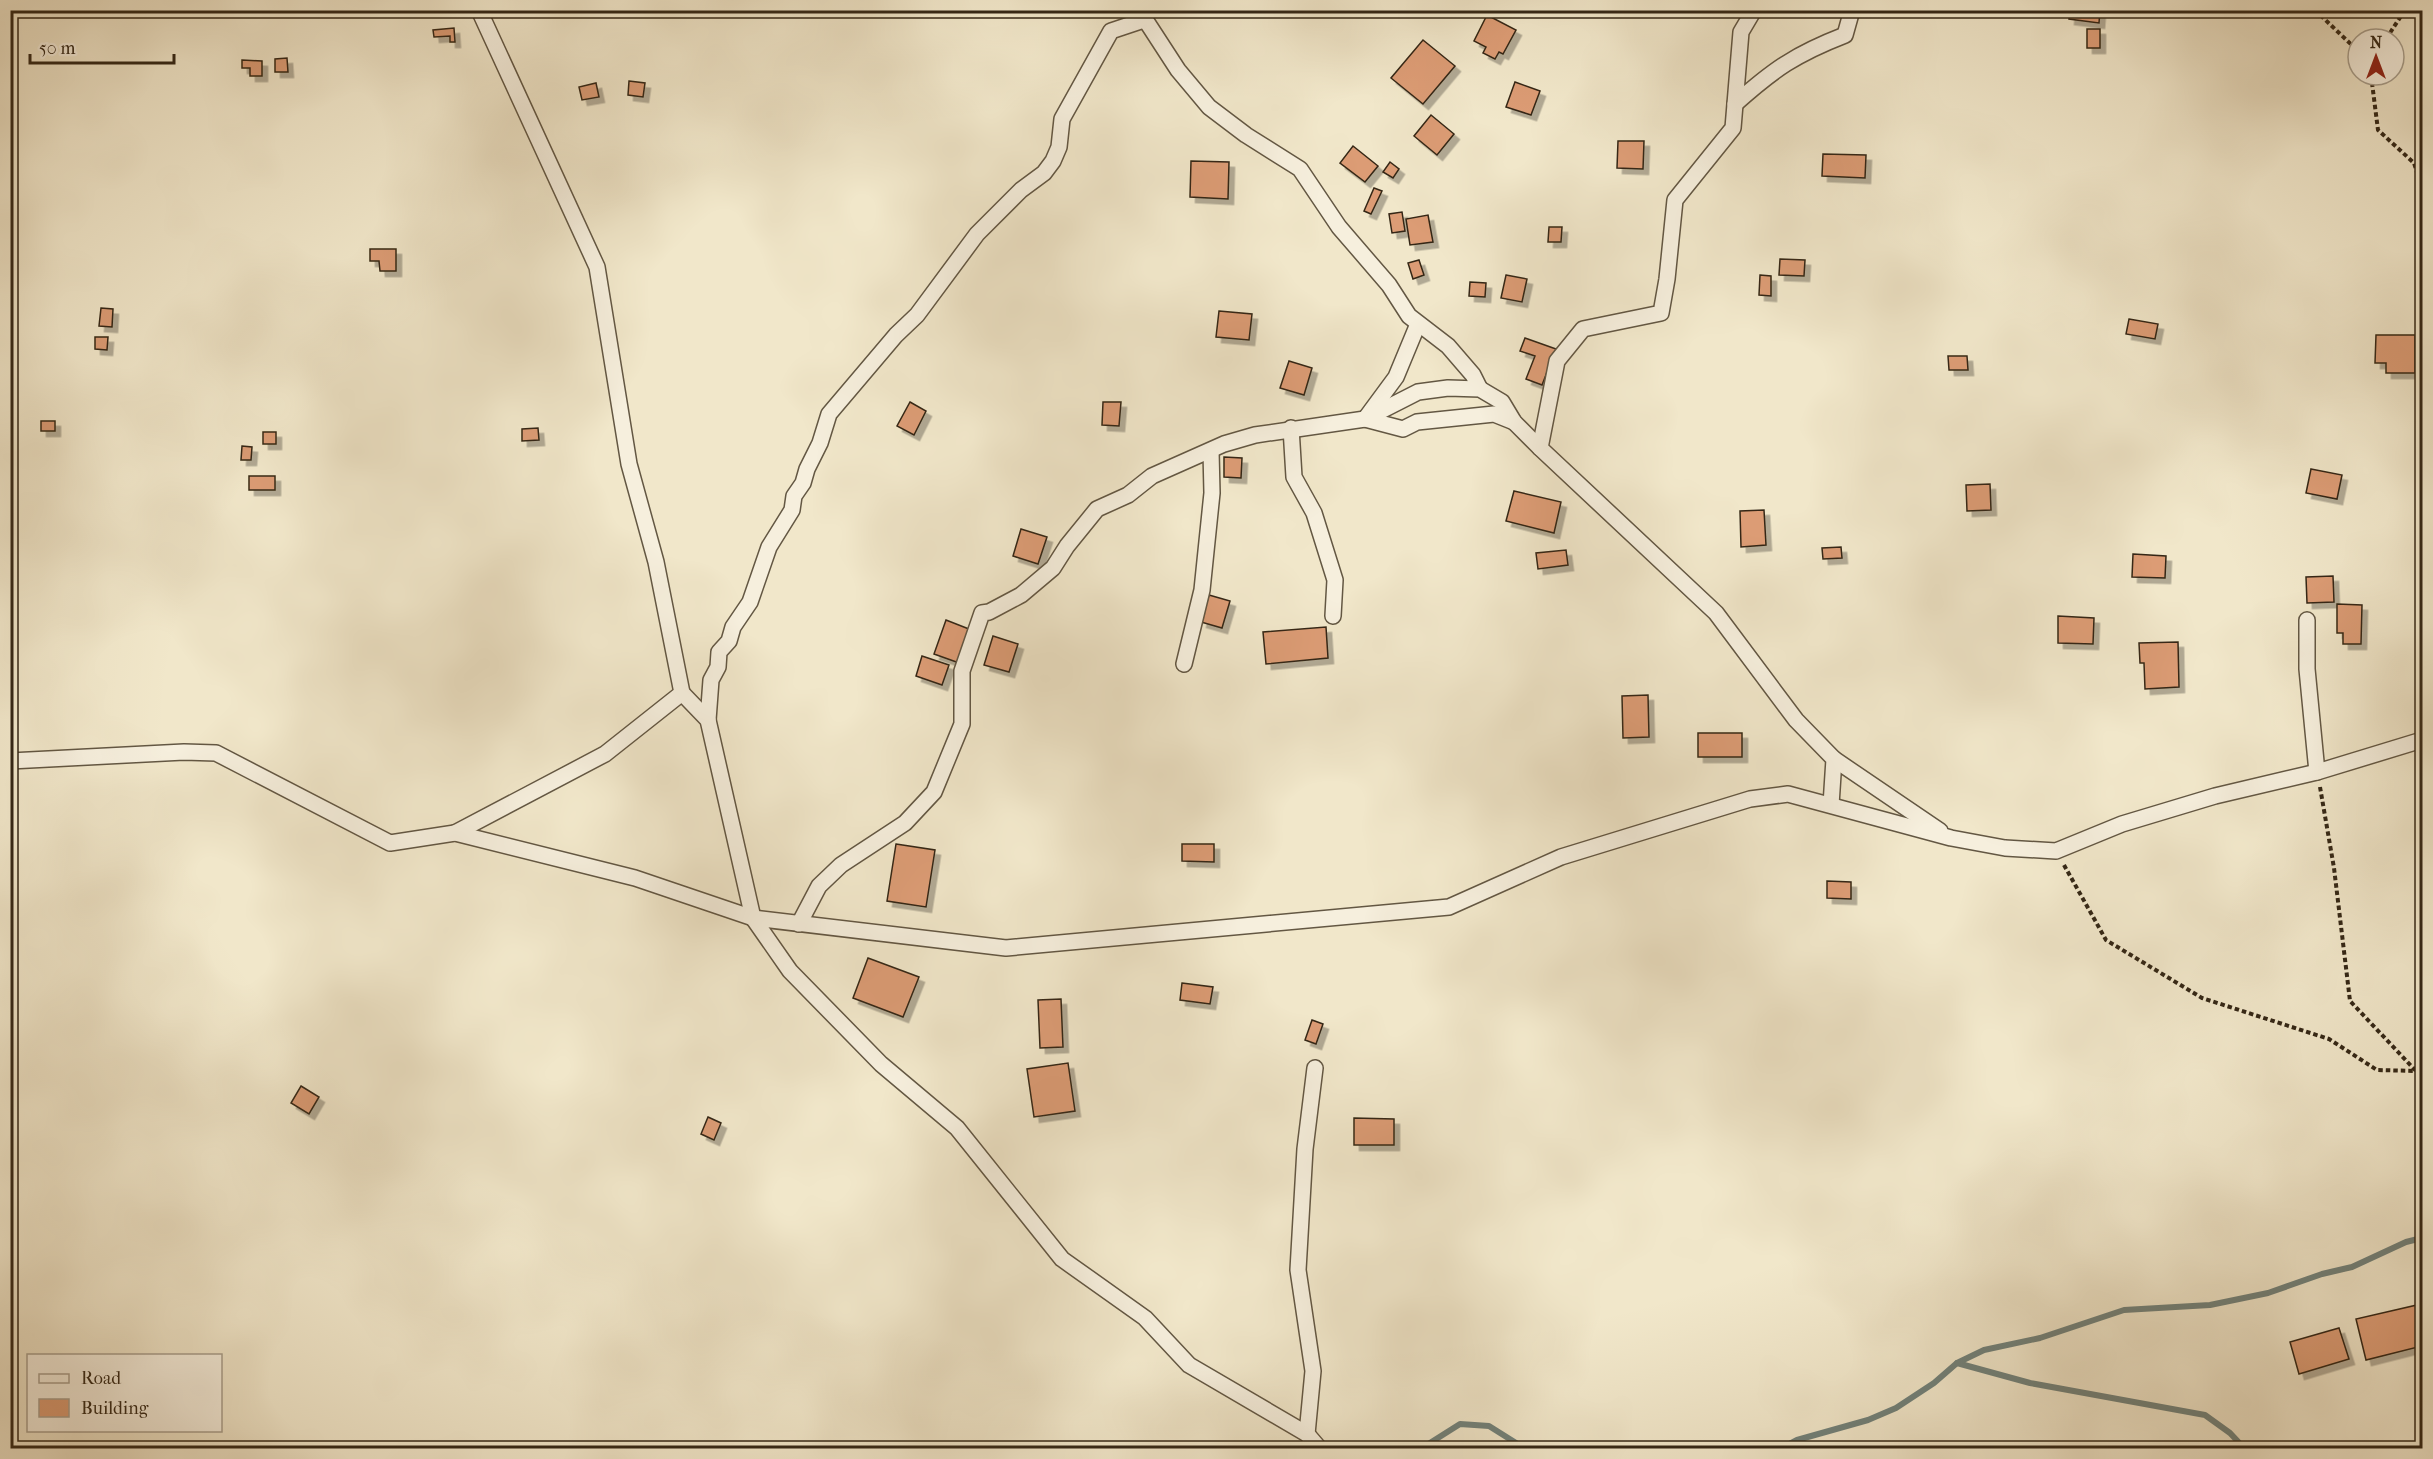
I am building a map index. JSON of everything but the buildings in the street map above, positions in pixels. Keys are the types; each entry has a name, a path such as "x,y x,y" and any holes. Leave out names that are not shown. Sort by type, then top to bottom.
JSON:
{"street":[{"path":"479,10 597,267 629,464 656,562 682,693 708,720"},
{"path":"1540,448 1557,362 1583,329 1661,313 1668,279 1675,200 1733,128 1742,32 1754,10"},
{"path":"1735,104 1768,75 1803,51 1845,35 1852,10"},
{"path":"1319,1449 1307,1434 1189,1365 1146,1318 1062,1259 957,1128 881,1064 790,971 753,918 708,720 711,680 718,667 719,652 729,641 733,627 750,602 769,547 792,510 795,496 820,443 829,414 896,335 917,315 977,234 1020,190 1044,173 1059,147 1062,119 1111,31 1142,15 1178,70 1209,106 1246,135 1300,169 1340,227 1389,285 1409,316 1448,346 1473,375 1480,389"},
{"path":"1365,419 1396,376 1418,324"},
{"path":"799,924 819,886 840,865 905,823 934,792 962,724 962,671 982,613 989,612 1021,595 1053,568 1066,546 1097,508 1128,495 1152,476 1255,435 1365,419 1418,392 1448,388 1480,389 1502,402 1514,422 1540,448 1716,613 1796,720 1833,759 1951,838"},
{"path":"1365,419 1403,429 1417,422 1494,414 1514,422"},
{"path":"1291,428 1294,477 1314,513 1335,580 1333,616"},
{"path":"1184,664 1202,590 1212,494 1211,451"},
{"path":"2307,620 2307,669 2317,772"},
{"path":"10,761 184,752 216,753 390,843 455,833 604,754 682,693"},
{"path":"455,833 635,878 753,918 1006,948 1267,926 1449,907 1561,857 1750,799 1788,794 1951,838 2005,848 2056,851 2122,824 2215,796 2317,772 2422,740"},
{"path":"1831,806 1833,759"},
{"path":"1307,1434 1313,1371 1298,1270 1305,1149 1315,1068"}],"path":[{"path":"2315,10 2346,40"},
{"path":"2394,27 2405,10"},
{"path":"2373,87 2378,130 2414,163 2422,188"},
{"path":"2317,772 2334,868 2350,1001 2416,1071 2422,1074"},
{"path":"2056,851 2106,940 2202,998 2329,1039 2377,1070 2416,1071"}],"waterway":[{"path":"1782,1448 1797,1440 1868,1420 1896,1408 1934,1383 1957,1363 1984,1350 2040,1338 2124,1310 2210,1305 2268,1293 2322,1274 2352,1267 2406,1242 2422,1238"},
{"path":"1957,1363 2030,1383 2205,1415 2230,1433 2244,1448"},
{"path":"1422,1448 1460,1424 1489,1426 1524,1448"}]}
